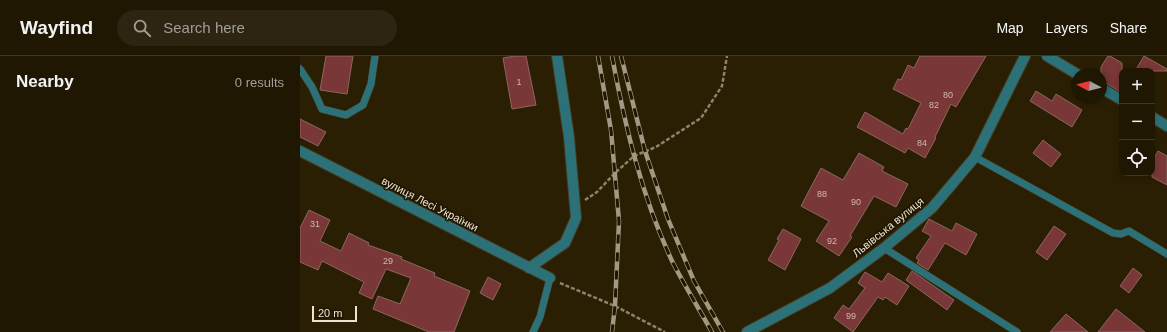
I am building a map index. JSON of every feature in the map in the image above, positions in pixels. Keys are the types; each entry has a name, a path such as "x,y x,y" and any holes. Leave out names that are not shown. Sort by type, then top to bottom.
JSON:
{"street":[{"path":"529,268 565,243 576,218 569,137 557,56"},
{"name":"Львівська вулиця","path":"747,332 830,288 884,248 932,208 975,157 1025,56"},
{"path":"1047,56 1071,70"},
{"path":"1107,91 1119,98"},
{"path":"1155,119 1167,126"},
{"name":"вулиця Лесі Українки","path":"300,151 550,278"}],"lane":[{"path":"300,69 312,87 322,109 346,115 363,105 371,84 375,56"},
{"path":"975,157 1113,233 1121,234 1129,231 1167,254"},
{"path":"884,248 1017,332"},
{"path":"533,332 540,317 550,278"}],"path":[{"path":"575,206 598,192 615,173 634,156 656,146 701,118 722,86 727,56"},
{"path":"550,278 615,306 665,332"}],"building":[{"path":"326,56 353,56 347,94 320,90"},
{"path":"526,56 536,105 512,109 503,58"},
{"path":"920,56 986,56 956,107 951,104 935,137 936,138 925,158 908,148 905,153 857,127 865,112 903,134 906,128 908,129 921,103 893,89 898,79 901,80 908,65 914,68"},
{"path":"1108,56 1122,63 1122,68 1119,68 1119,91 1107,84 1107,68 1101,67"},
{"path":"1144,56 1167,69 1167,71 1155,71 1155,68 1137,68"},
{"path":"1036,91 1052,101 1056,94 1082,110 1072,127 1030,101"},
{"path":"300,119 326,132 318,146 300,137"},
{"path":"1043,140 1061,154 1051,167 1033,153"},
{"path":"1158,151 1167,156 1167,185 1152,177 1155,176 1155,156"},
{"path":"859,153 884,167 882,171 908,184 896,207 874,196 850,236 852,237 839,256 816,241 829,221 801,206 821,168 843,180"},
{"path":"309,210 330,220 320,241 341,251 349,233 369,243 368,245 402,257 401,259 435,273 434,276 470,291 454,332 429,332 373,309 378,296 400,304 411,278 386,269 372,299 359,293 364,282 322,261 318,270 300,262 300,228"},
{"path":"929,219 952,231 956,223 977,234 966,255 945,243 928,270 917,263 919,260 916,258 931,236 922,231"},
{"path":"1054,226 1066,234 1047,260 1036,252"},
{"path":"783,229 801,239 785,270 768,260"},
{"path":"1133,268 1142,275 1129,293 1120,286"},
{"path":"912,271 954,300 947,310 906,280"},
{"path":"865,272 882,282 888,273 909,286 897,305 885,297 883,300 878,297 853,332 834,318 843,305 849,309 865,288 858,283"},
{"path":"488,277 501,284 493,300 480,293"},
{"path":"1116,309 1145,332 1098,332"},
{"path":"1066,314 1088,332 1050,332"}],"railway":[{"path":"598,56 611,130 619,221 615,306 612,332"},
{"path":"612,56 629,135 652,213 673,263 712,332"},
{"path":"621,56 645,151 668,219 694,281 723,332"}]}
